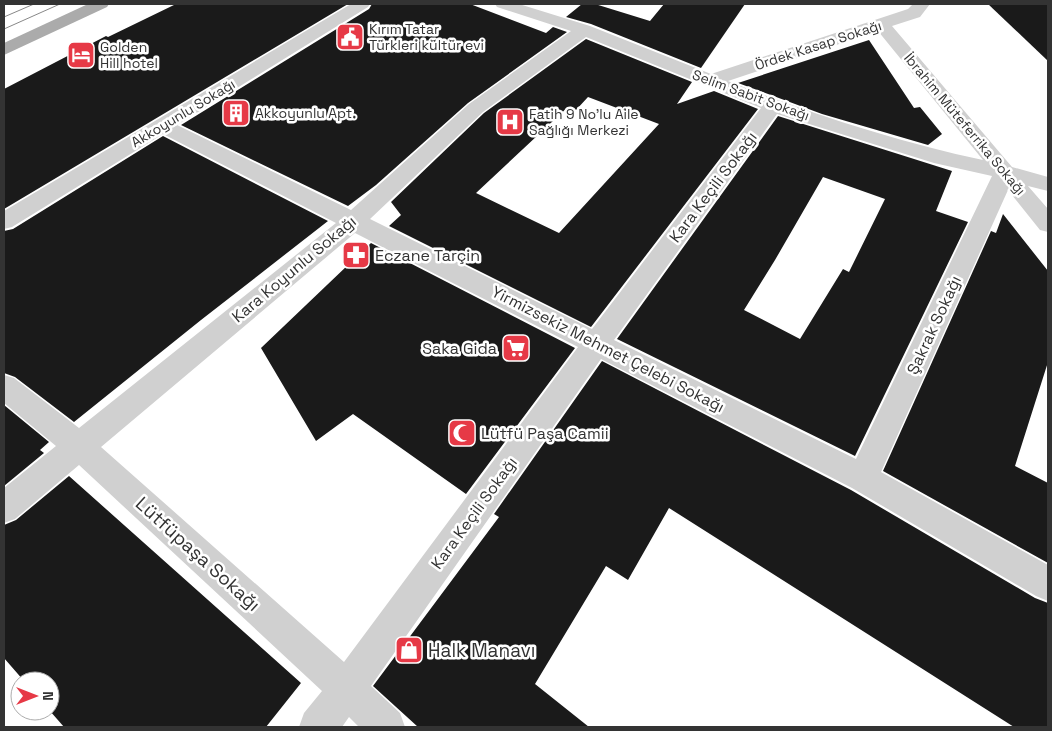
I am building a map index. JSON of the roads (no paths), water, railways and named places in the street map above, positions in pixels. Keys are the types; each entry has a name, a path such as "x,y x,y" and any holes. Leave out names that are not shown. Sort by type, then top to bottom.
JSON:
{"main road":[{"path":"4,50 101,4"}],"street":[{"name":"Akkoyunlu Sokağı","path":"4,221 362,4"},
{"name":"Selim Sabit Sokağı","path":"502,4 584,30 773,106 941,158 1005,172 1048,184"},
{"name":"Ördek Kasap Sokağı","path":"710,80 914,13 922,4"},
{"name":"İbrahim Müteferrika Sokağı","path":"881,24 1048,224"},
{"name":"Kara Koyunlu Sokağı","path":"4,508 354,221 476,108 584,30"},
{"name":"Kara Keçili Sokağı","path":"318,727 596,343 773,106"},
{"name":"Yirmizsekiz Mehmet Çelebi Sokağı","path":"162,125 863,478 1048,584"},
{"name":"Şakrak Sokağı","path":"863,478 1005,172"},
{"name":"Lütfüpaşa Sokağı","path":"4,387 80,447 347,689 386,727"}],"tram line":[{"path":"4,17 34,4"},
{"path":"4,29 60,4"}],"place":[{"name":"Kırım Tatar Türkleri kültür evi","path":"350,37"},
{"name":"Golden Hill hotel","path":"81,55"},
{"name":"Akkoyunlu Apt.","path":"236,113"},
{"name":"Fatih 9 No'lu Aile Sağlığı Merkezi","path":"510,122"},
{"name":"Eczane Tarçin","path":"356,255"},
{"name":"Saka Gida","path":"516,348"},
{"name":"Lütfü Paşa Camii","path":"462,433"},
{"name":"Halk Manavı","path":"409,650"}]}
